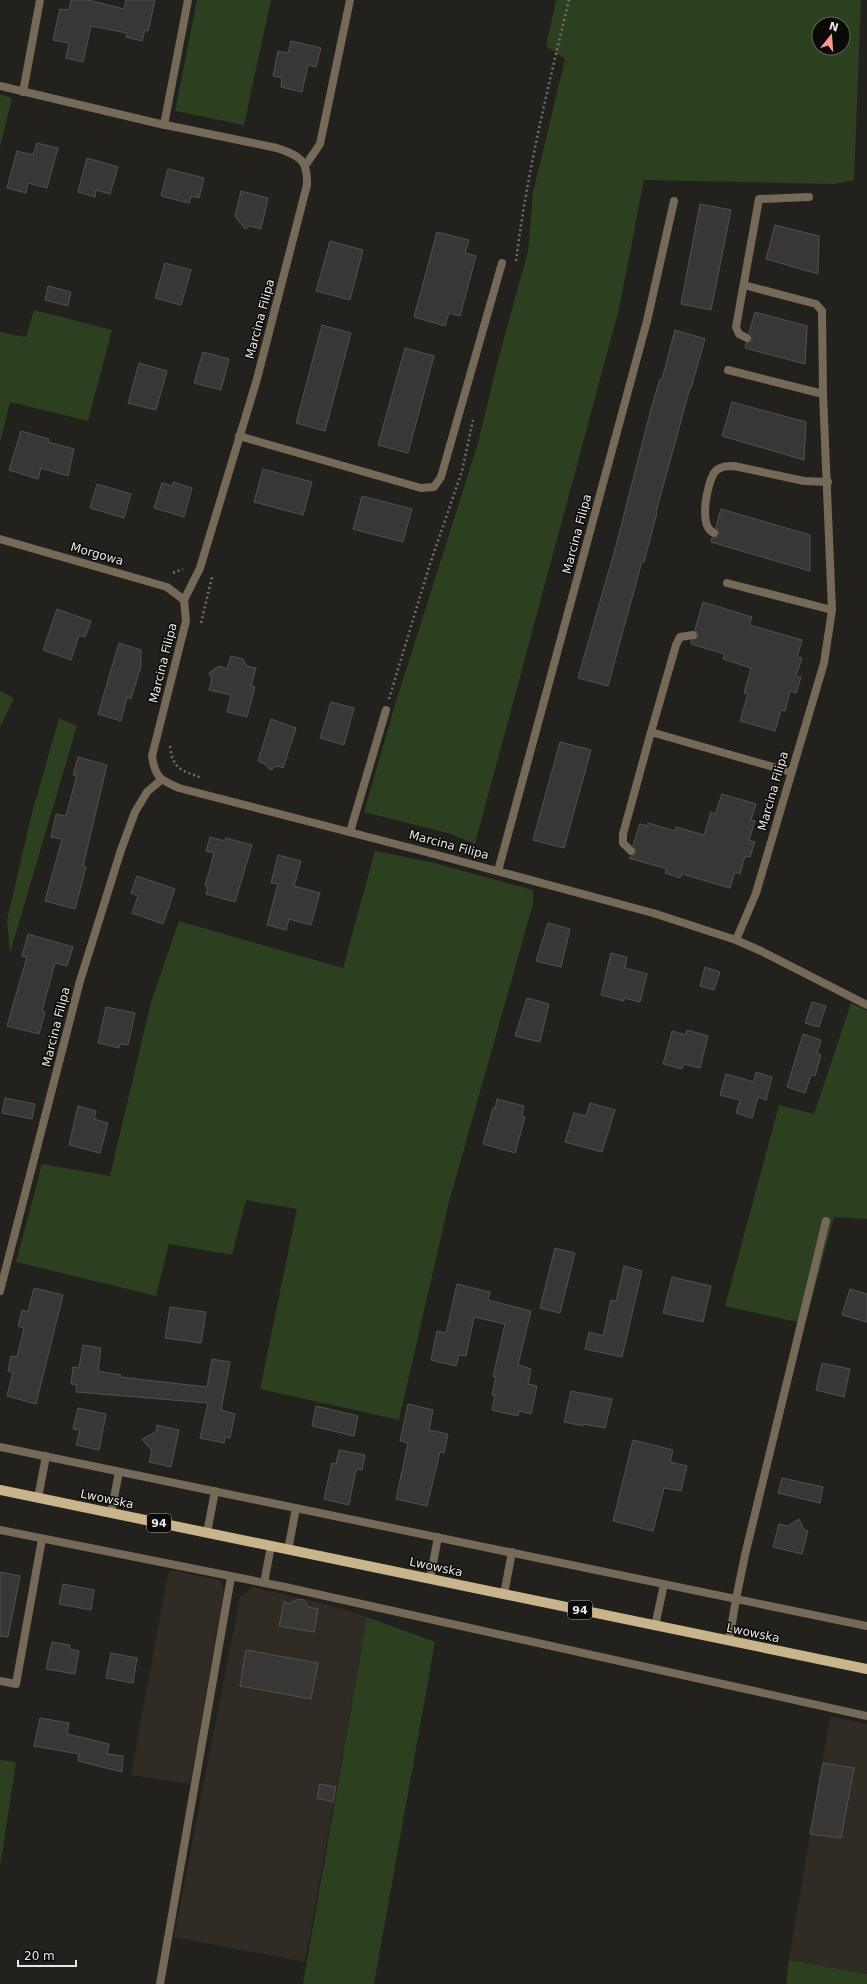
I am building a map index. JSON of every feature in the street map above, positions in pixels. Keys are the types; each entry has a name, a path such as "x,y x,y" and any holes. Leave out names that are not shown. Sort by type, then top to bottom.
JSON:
{"main road":[{"name":"Lwowska","path":"0,1490 867,1669"}],"street":[{"path":"23,92 40,0"},
{"path":"164,125 188,0"},
{"path":"305,166 320,144 350,0"},
{"path":"0,86 164,125 277,148 292,153 303,161 305,166"},
{"name":"Marcina Filipa","path":"305,166 308,171 307,185 257,379 200,568 184,600 186,621 152,756 154,770 161,780 179,788 640,909 736,940 768,954 867,1005"},
{"path":"748,338 739,334 736,327 759,199 809,197"},
{"name":"Marcina Filipa","path":"498,871 647,321 674,202"},
{"path":"239,436 421,488 434,487 441,477 502,263"},
{"name":"Marcina Filipa","path":"736,940 756,893 824,663 832,610 828,482 823,394 822,311 816,304 744,285"},
{"path":"728,370 823,394"},
{"path":"714,533 710,531 705,522 705,505 715,472 723,466 734,466 804,481 828,482"},
{"name":"Morgowa","path":"0,539 162,585 176,593 184,600"},
{"path":"727,583 832,610"},
{"path":"631,851 623,843 623,834 676,645 680,637 693,635"},
{"path":"350,832 386,710"},
{"path":"652,732 791,772"},
{"name":"Marcina Filipa","path":"0,1291 80,981 121,850 135,812 147,792 161,780"},
{"path":"728,1641 745,1555 826,1221"},
{"path":"0,1447 867,1626"},
{"path":"38,1498 46,1456"},
{"path":"111,1513 119,1472"},
{"path":"207,1533 215,1491"},
{"path":"288,1550 296,1508"},
{"path":"0,1530 264,1583 867,1716"},
{"path":"430,1579 438,1537"},
{"path":"0,1681 16,1684 42,1539"},
{"path":"264,1583 272,1546"},
{"path":"504,1594 512,1552"},
{"path":"160,1984 231,1577"},
{"path":"655,1626 664,1584"}],"path":[{"path":"516,263 522,211 533,154 569,0"},
{"path":"386,710 429,567 462,470 474,416"}],"shaded area":[{"path":"171,1570 220,1580 224,1591 190,1784 131,1775 168,1574"},
{"path":"252,1587 329,1605 367,1617 305,1962 174,1937 240,1597"},
{"path":"830,1716 867,1724 867,1974 789,1960"}],"green space":[{"path":"197,0 271,0 244,125 175,111"},
{"path":"556,0 861,0 854,180 834,184 644,180 619,309 475,844 451,834 364,812 395,705 478,443 497,364 528,251 533,192 565,59 546,46"},
{"path":"0,94 12,98 0,147"},
{"path":"34,310 112,330 88,421 10,402 0,442 0,332 26,337"},
{"path":"0,691 14,698 0,727"},
{"path":"59,718 77,726 10,953 7,920 32,813"},
{"path":"375,851 431,862 533,890 533,904 449,1202 399,1420 260,1389 297,1209 246,1200 232,1255 169,1244 156,1296 16,1262 42,1164 110,1176 151,1002 179,921 343,968"},
{"path":"851,1003 867,1011 867,1219 834,1217 805,1324 725,1306 779,1105 814,1114"},
{"path":"367,1617 435,1642 374,1984 303,1984"},
{"path":"0,1760 16,1762 0,1867"},
{"path":"789,1960 867,1974 867,1984 786,1984"}],"building":[{"path":"71,0 88,0 124,9 126,0 155,0 148,31 145,30 142,41 126,37 127,33 91,26 83,62 66,58 69,43 53,40 60,9 69,10"},
{"path":"291,41 321,48 316,67 308,65 302,92 281,87 282,78 273,76 278,51 288,53"},
{"path":"37,143 58,148 47,188 28,183 26,193 7,188 17,151 33,155"},
{"path":"87,158 118,167 110,194 96,190 95,197 78,192"},
{"path":"168,169 204,178 199,198 191,196 189,203 161,196"},
{"path":"241,191 268,198 261,229 250,226 245,229 235,216"},
{"path":"700,204 731,210 711,310 681,304"},
{"path":"775,225 819,236 818,274 766,259"},
{"path":"437,232 469,240 465,253 476,256 460,316 449,313 445,326 414,317"},
{"path":"330,241 363,250 350,300 316,291"},
{"path":"165,263 191,270 181,305 155,298"},
{"path":"48,286 71,292 68,306 45,300"},
{"path":"755,312 807,326 805,364 745,348 746,343 752,340 752,335 749,333"},
{"path":"322,325 351,333 325,431 296,423"},
{"path":"675,330 705,339 656,512 657,513 644,562 642,561 608,686 578,678 616,546 651,409 660,379 662,379"},
{"path":"405,348 434,356 408,453 378,445"},
{"path":"203,352 229,359 221,390 194,383"},
{"path":"139,363 167,371 156,410 128,403"},
{"path":"732,402 806,422 804,460 722,436"},
{"path":"21,431 49,439 48,442 74,449 68,476 41,468 38,479 9,470"},
{"path":"263,469 312,482 303,515 254,502"},
{"path":"173,482 192,488 184,517 154,508 162,483 173,486"},
{"path":"97,484 131,494 124,518 90,508"},
{"path":"362,496 412,509 403,542 353,529"},
{"path":"721,509 810,535 810,571 711,542 712,538 716,538 719,534 716,527"},
{"path":"703,602 752,617 749,625 802,640 797,657 802,658 796,676 801,677 796,693 790,691 785,711 781,710 775,731 740,721 748,694 744,693 751,668 723,659 725,654 691,644 691,641 698,637 695,630"},
{"path":"57,609 91,621 85,637 79,635 71,660 43,650"},
{"path":"119,643 141,650 141,666 131,699 127,697 121,721 98,714"},
{"path":"231,656 243,659 246,666 256,668 251,686 255,687 247,717 227,712 231,695 209,690 212,679 209,673 219,666 227,669"},
{"path":"331,702 354,708 344,745 320,738"},
{"path":"271,719 296,728 283,768 277,766 270,770 265,764 258,761"},
{"path":"560,742 591,750 564,848 533,840"},
{"path":"78,757 107,765 83,866 86,867 75,909 45,901 62,839 51,837 56,814 66,816 77,775 73,775"},
{"path":"722,794 756,804 751,820 755,821 749,840 755,842 750,857 745,856 740,874 735,872 730,888 682,874 680,878 665,873 667,869 629,858 636,853 633,845 640,824 647,826 648,823 675,831 676,827 704,835 711,812 715,814"},
{"path":"210,837 225,841 226,838 252,845 235,902 206,894 208,887 205,886 214,853 206,851"},
{"path":"278,855 301,861 294,886 320,893 311,925 289,919 286,930 267,925 278,884 271,883"},
{"path":"137,876 175,889 163,924 132,913 138,896 131,893"},
{"path":"548,923 570,929 561,967 536,961"},
{"path":"28,934 73,947 67,966 55,963 42,1011 45,1012 39,1034 7,1026 27,957 22,956"},
{"path":"611,953 627,957 625,968 647,974 640,1002 624,998 624,1001 601,995"},
{"path":"705,967 720,972 714,990 700,986"},
{"path":"527,998 549,1004 540,1042 515,1036"},
{"path":"812,1002 826,1006 819,1027 805,1023"},
{"path":"106,1007 135,1013 128,1045 120,1044 119,1048 98,1043"},
{"path":"687,1030 708,1036 700,1068 684,1064 682,1069 663,1064 672,1031 686,1035"},
{"path":"803,1034 821,1040 817,1054 821,1055 815,1076 811,1075 805,1093 787,1087"},
{"path":"756,1072 772,1077 766,1100 758,1097 752,1118 736,1113 740,1100 720,1095 726,1074 754,1082"},
{"path":"5,1098 35,1104 32,1119 2,1113"},
{"path":"497,1099 524,1106 522,1116 525,1117 515,1153 483,1144"},
{"path":"590,1103 615,1110 602,1152 565,1142 574,1113 586,1116"},
{"path":"78,1106 96,1111 94,1119 108,1123 100,1153 69,1145"},
{"path":"555,1248 575,1253 560,1313 540,1308"},
{"path":"624,1266 642,1271 622,1357 585,1349 589,1332 603,1336 611,1300 616,1301"},
{"path":"672,1277 711,1286 703,1322 663,1313"},
{"path":"457,1284 490,1292 488,1300 531,1311 518,1365 531,1369 528,1384 537,1386 531,1414 519,1411 518,1416 492,1410 495,1395 492,1395 496,1377 493,1377 505,1324 474,1317 466,1356 459,1355 456,1366 431,1360 437,1331 446,1333"},
{"path":"34,1288 63,1295 36,1404 7,1396 13,1373 8,1371 11,1356 17,1357 24,1328 18,1326 22,1310 28,1312"},
{"path":"850,1289 867,1294 867,1322 842,1315"},
{"path":"170,1307 206,1312 201,1343 165,1338"},
{"path":"83,1345 101,1348 98,1371 121,1375 120,1377 207,1387 212,1359 230,1362 221,1410 235,1414 230,1438 225,1437 224,1443 200,1438 208,1403 76,1392 77,1385 71,1384 73,1367 79,1368"},
{"path":"822,1363 850,1369 844,1397 816,1390"},
{"path":"571,1391 612,1399 605,1428 583,1424 583,1426 564,1422"},
{"path":"408,1404 433,1410 429,1430 448,1434 444,1453 440,1452 427,1506 396,1499 408,1443 400,1441"},
{"path":"316,1406 358,1416 354,1436 312,1426"},
{"path":"78,1408 106,1414 99,1450 76,1445 80,1430 73,1429"},
{"path":"157,1425 179,1430 171,1467 149,1462 152,1451 142,1439 156,1432"},
{"path":"633,1440 673,1450 670,1462 687,1466 681,1491 664,1488 653,1531 613,1521"},
{"path":"339,1450 365,1455 362,1470 356,1469 349,1505 324,1499 332,1463 336,1464"},
{"path":"782,1478 823,1487 820,1503 778,1493"},
{"path":"799,1519 804,1530 808,1531 802,1554 773,1547 779,1524 788,1526"},
{"path":"0,1572 20,1576 8,1637 0,1636"},
{"path":"63,1584 94,1590 91,1610 59,1604"},
{"path":"298,1599 304,1600 308,1607 318,1609 314,1632 279,1626 284,1602 290,1604"},
{"path":"52,1642 70,1645 69,1649 79,1651 75,1674 46,1669"},
{"path":"246,1650 318,1663 311,1699 240,1686"},
{"path":"111,1653 137,1658 133,1683 106,1678"},
{"path":"40,1718 69,1723 67,1734 109,1744 107,1754 123,1756 122,1772 78,1761 79,1754 34,1746"},
{"path":"823,1763 854,1768 841,1838 810,1834"},
{"path":"320,1784 336,1787 333,1802 317,1798"}]}
